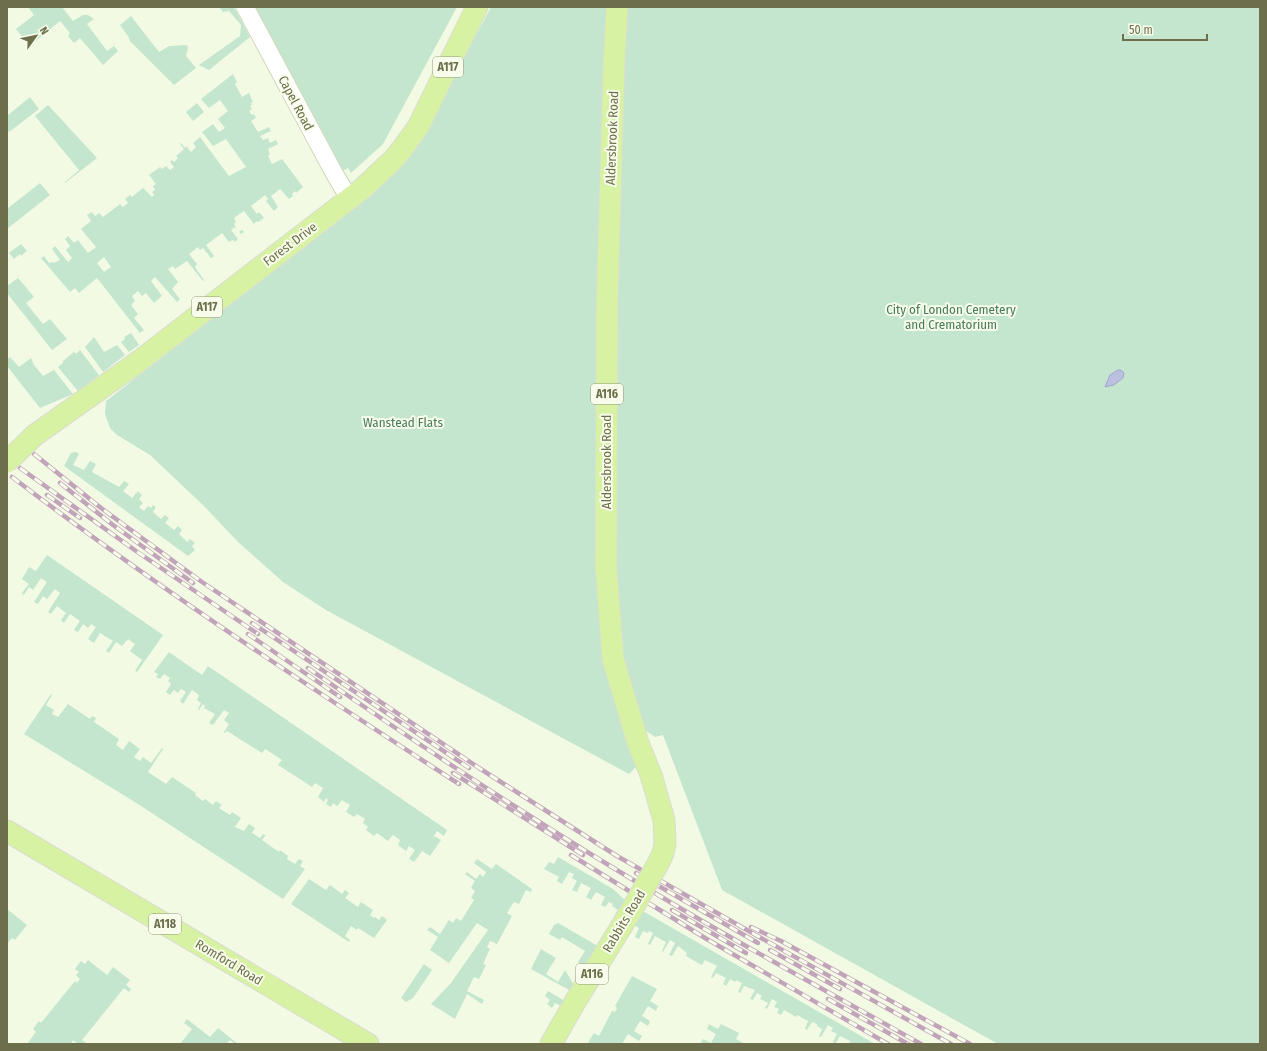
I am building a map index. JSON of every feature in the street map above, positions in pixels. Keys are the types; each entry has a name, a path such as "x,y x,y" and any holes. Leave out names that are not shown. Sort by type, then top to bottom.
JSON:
{"main road":[{"name":"Forest Drive","path":"7,462 39,431 138,362 362,189 393,160 404,148 418,126 477,7"},
{"name":"Aldersbrook Road","path":"617,7 607,306 606,566 613,659 638,743 651,775 664,820 665,844 664,853 660,860"},
{"name":"Romford Road","path":"7,831 368,1044"},
{"name":"Rabbits Road","path":"552,1044 575,1002 634,906 660,860"}],"street":[{"name":"Capel Road","path":"245,7 334,173 349,198"}],"green space":[{"path":"28,7 62,7 73,21 83,15 88,15 94,19 87,24 107,51 114,46 118,51 103,65 80,38 74,43 68,36 70,33 60,21 30,46 16,29 34,15"},
{"path":"219,7 234,7 250,37 209,70 199,65 240,36 241,25 229,11 223,12"},
{"path":"252,7 457,7 383,144 351,173 348,168 341,172"},
{"name":"Wanstead Flats","path":"491,7 614,7 600,563 640,763 629,774 326,610 283,582 238,542 205,507 150,455 117,435 110,428 105,414 106,401 354,209 411,156"},
{"name":"City of London Cemetery and Crematorium","path":"628,7 1260,7 1260,1044 998,1044 722,890 663,735 655,737 641,727 626,685 612,586 621,80"},
{"path":"131,16 159,52 169,46 187,45 188,48 186,56 196,68 174,85 130,41 120,25"},
{"path":"233,74 237,82 235,84 242,97 249,93 253,102 250,106 252,109 249,111 252,115 254,114 256,118 251,121 258,132 269,127 271,131 260,136 263,140 268,138 270,143 276,140 278,144 268,149 270,154 268,156 272,164 282,159 303,187 296,193 295,191 292,194 293,196 289,199 280,189 271,196 278,207 274,211 266,201 268,199 265,195 251,206 257,214 259,212 264,218 254,224 244,211 234,218 236,222 234,224 238,231 235,227 231,230 238,239 235,242 233,240 229,242 222,233 206,245 214,256 211,258 203,248 200,250 198,247 189,254 197,264 195,267 204,280 203,281 187,261 175,269 173,266 168,269 178,282 172,289 180,299 177,302 155,277 151,281 162,296 154,303 146,293 142,296 138,291 132,296 135,301 131,305 138,314 134,318 144,330 140,333 97,278 79,293 75,288 70,292 41,258 44,256 49,263 60,260 52,249 55,246 68,262 72,258 66,250 70,246 65,239 68,236 74,243 78,240 88,253 96,247 81,229 91,221 87,215 92,212 95,216 99,213 103,217 120,204 123,207 128,203 125,199 130,195 132,197 143,188 152,197 154,195 152,192 155,190 153,186 156,184 149,175 160,167 162,169 166,166 170,170 174,167 170,162 172,160 174,162 178,158 176,156 184,149 180,144 181,143 191,152 196,147 193,143 200,137 229,176 246,167 226,139 213,146 202,132 213,124 219,132 225,128 218,119 228,111 220,100 209,108 201,99","holes":["104,257 111,267 104,272 97,263"]},
{"path":"30,97 39,109 9,132 7,129 7,116"},
{"path":"197,103 204,112 193,121 186,112"},
{"path":"48,105 97,158 65,183 79,170 35,116"},
{"path":"40,183 50,195 7,229 7,209"},
{"path":"21,244 27,251 14,259 9,253"},
{"path":"18,278 34,297 26,303 43,324 50,319 67,339 52,350 7,293 7,286"},
{"path":"131,333 139,345 129,352 121,342 125,339 124,337"},
{"path":"94,337 104,352 117,345 125,355 103,372 85,347"},
{"path":"80,350 99,375 78,391 58,367 74,352 76,354"},
{"path":"10,357 19,367 31,358 34,365 43,376 54,370 73,394 40,408 7,366 7,360"},
{"path":"76,452 79,454 73,465 84,470 90,461 96,464 92,472 119,487 124,481 129,484 123,491 132,498 138,491 142,495 139,499 143,503 139,507 144,511 148,506 151,508 153,505 156,507 153,512 161,519 165,515 169,518 165,523 174,530 178,526 182,530 179,534 187,542 190,539 195,543 192,546 195,550 188,556 64,466 71,453"},
{"path":"47,555 163,635 137,672 135,671 142,660 130,651 135,644 128,639 122,646 116,642 109,653 106,651 113,641 100,633 94,643 88,639 96,627 91,624 88,628 83,624 78,632 74,630 80,621 70,614 64,623 61,620 66,613 57,606 51,614 48,612 60,593 55,589 47,599 43,596 38,604 34,602 47,582 41,578 33,590 29,587 24,595 22,593 29,584 22,579 29,567 36,571"},
{"path":"169,652 202,675 208,666 447,830 444,836 437,831 434,836 441,840 430,856 422,851 414,862 409,859 415,850 409,846 406,851 398,845 400,840 393,835 388,841 377,833 374,836 366,830 368,827 363,823 365,819 357,814 354,817 346,812 350,805 342,800 337,806 333,803 331,807 326,804 328,800 326,798 324,802 318,797 323,788 315,783 312,787 278,765 282,760 265,749 262,753 227,731 225,733 224,732 229,724 224,720 229,713 224,710 213,725 209,723 215,714 204,708 205,706 203,704 199,710 198,709 201,703 197,700 199,695 192,690 183,704 180,701 186,692 181,689 178,693 174,690 170,695 166,692 171,684 168,681 170,678 164,674 160,679 156,677 158,674 154,672"},
{"path":"51,694 52,695 46,705 54,710 52,714 58,717 68,704 90,719 92,716 96,718 94,722 119,739 116,745 123,750 129,741 140,749 134,757 140,761 143,757 151,763 162,748 163,749 148,772 166,784 172,777 196,793 195,795 203,801 205,799 213,805 216,801 222,805 219,808 230,815 232,812 241,818 235,827 244,831 249,824 255,828 252,833 260,838 263,834 266,835 262,840 279,852 280,850 288,856 287,859 295,864 299,859 303,861 300,866 305,869 283,899 138,804 24,734"},
{"path":"558,857 613,889 626,901 617,915 615,914 618,910 612,906 613,904 609,902 605,907 601,905 605,897 596,892 591,900 586,897 591,888 581,883 577,892 572,890 577,881 572,878 574,874 569,872 562,884 557,881 559,877 544,869 549,862 554,864"},
{"path":"477,859 492,869 496,864 532,889 531,892 526,890 519,904 514,902 507,913 512,916 497,944 490,941 487,947 490,949 483,964 486,965 479,979 474,977 467,991 484,1000 482,1004 467,994 455,1019 431,1004 451,983 488,930 477,923 449,963 430,950 438,937 427,930 430,927 440,934 449,920 453,923 456,918 461,921 474,900 471,898 475,891 471,888 475,881 465,874 467,872 476,879 480,874 483,877 486,872 474,863"},
{"path":"309,879 326,890 330,885 342,894 345,890 349,893 345,898 358,907 361,902 373,910 370,915 374,918 375,917 379,920 382,916 387,920 374,938 358,928 357,930 351,926 345,936 350,940 349,942 291,904"},
{"path":"7,909 27,925 15,940 12,938 7,944"},
{"path":"641,910 875,1044 849,1044 850,1041 840,1036 835,1044 833,1042 837,1034 831,1031 833,1028 828,1025 821,1037 819,1036 822,1029 817,1026 817,1024 812,1022 807,1030 805,1029 808,1021 797,1015 796,1017 784,1010 781,1015 777,1013 779,1009 774,1007 777,1002 772,999 767,1009 765,1008 768,1003 760,999 762,996 757,993 753,1000 750,999 755,990 744,986 740,993 738,992 742,983 736,980 735,982 730,979 726,986 723,984 726,978 716,973 713,978 711,977 717,966 705,960 702,965 700,964 686,956 687,953 678,946 672,956 669,955 675,943 670,940 663,952 662,951 666,942 655,936 650,945 648,944 653,933 643,931 639,939 635,937 639,928 634,925"},
{"path":"558,923 596,945 597,948 585,967 578,962 585,951 562,937 560,940 549,934 554,925"},
{"path":"541,949 556,958 546,974 558,982 565,970 574,985 571,991 531,969"},
{"path":"88,960 107,975 113,967 130,980 126,985 131,989 129,992 124,988 82,1040 86,1043 85,1044 78,1044 73,1040 71,1044 27,1044 36,1032 33,1029 39,1021 41,1023 75,981 77,983 80,979 76,975 79,972 75,969 81,961 85,964"},
{"path":"424,964 432,970 413,998 406,1002 401,998"},
{"path":"632,976 657,989 650,1001 658,1006 656,1011 648,1006 642,1016 650,1021 648,1026 640,1021 634,1031 642,1036 639,1041 628,1034 622,1044 588,1043 594,1033 599,1036 612,1011 615,1012 617,1008 615,1006"},
{"path":"548,991 565,1001 561,1006 555,1003 552,1008 547,1004 550,1000 545,996"},
{"path":"187,1019 210,1037 218,1028 238,1044 235,1044 230,1040 226,1044 180,1044 192,1029 184,1023"},
{"path":"709,1024 718,1029 721,1024 739,1033 736,1039 745,1044 700,1044 703,1039 711,1043 716,1034 707,1029"}],"water":[{"path":"1118,370 1121,370 1124,373 1123,378 1114,385 1105,387 1110,375"}],"railway":[{"path":"34,454 101,508 202,582 479,768 617,856 951,1044"},
{"path":"20,468 136,551 258,634"},
{"path":"12,477 121,557 232,635 459,784"},
{"path":"60,483 113,525 193,583"},
{"path":"47,495 80,518"},
{"path":"252,623 469,768"},
{"path":"248,634 340,697"},
{"path":"308,668 443,760 628,877 705,923 921,1044"},
{"path":"453,773 583,855"},
{"path":"571,855 705,938 888,1044"},
{"path":"636,873 758,943"},
{"path":"672,910 746,953"},
{"path":"751,927 781,941 970,1044"},
{"path":"770,950 840,989"},
{"path":"828,999 908,1044"}]}
